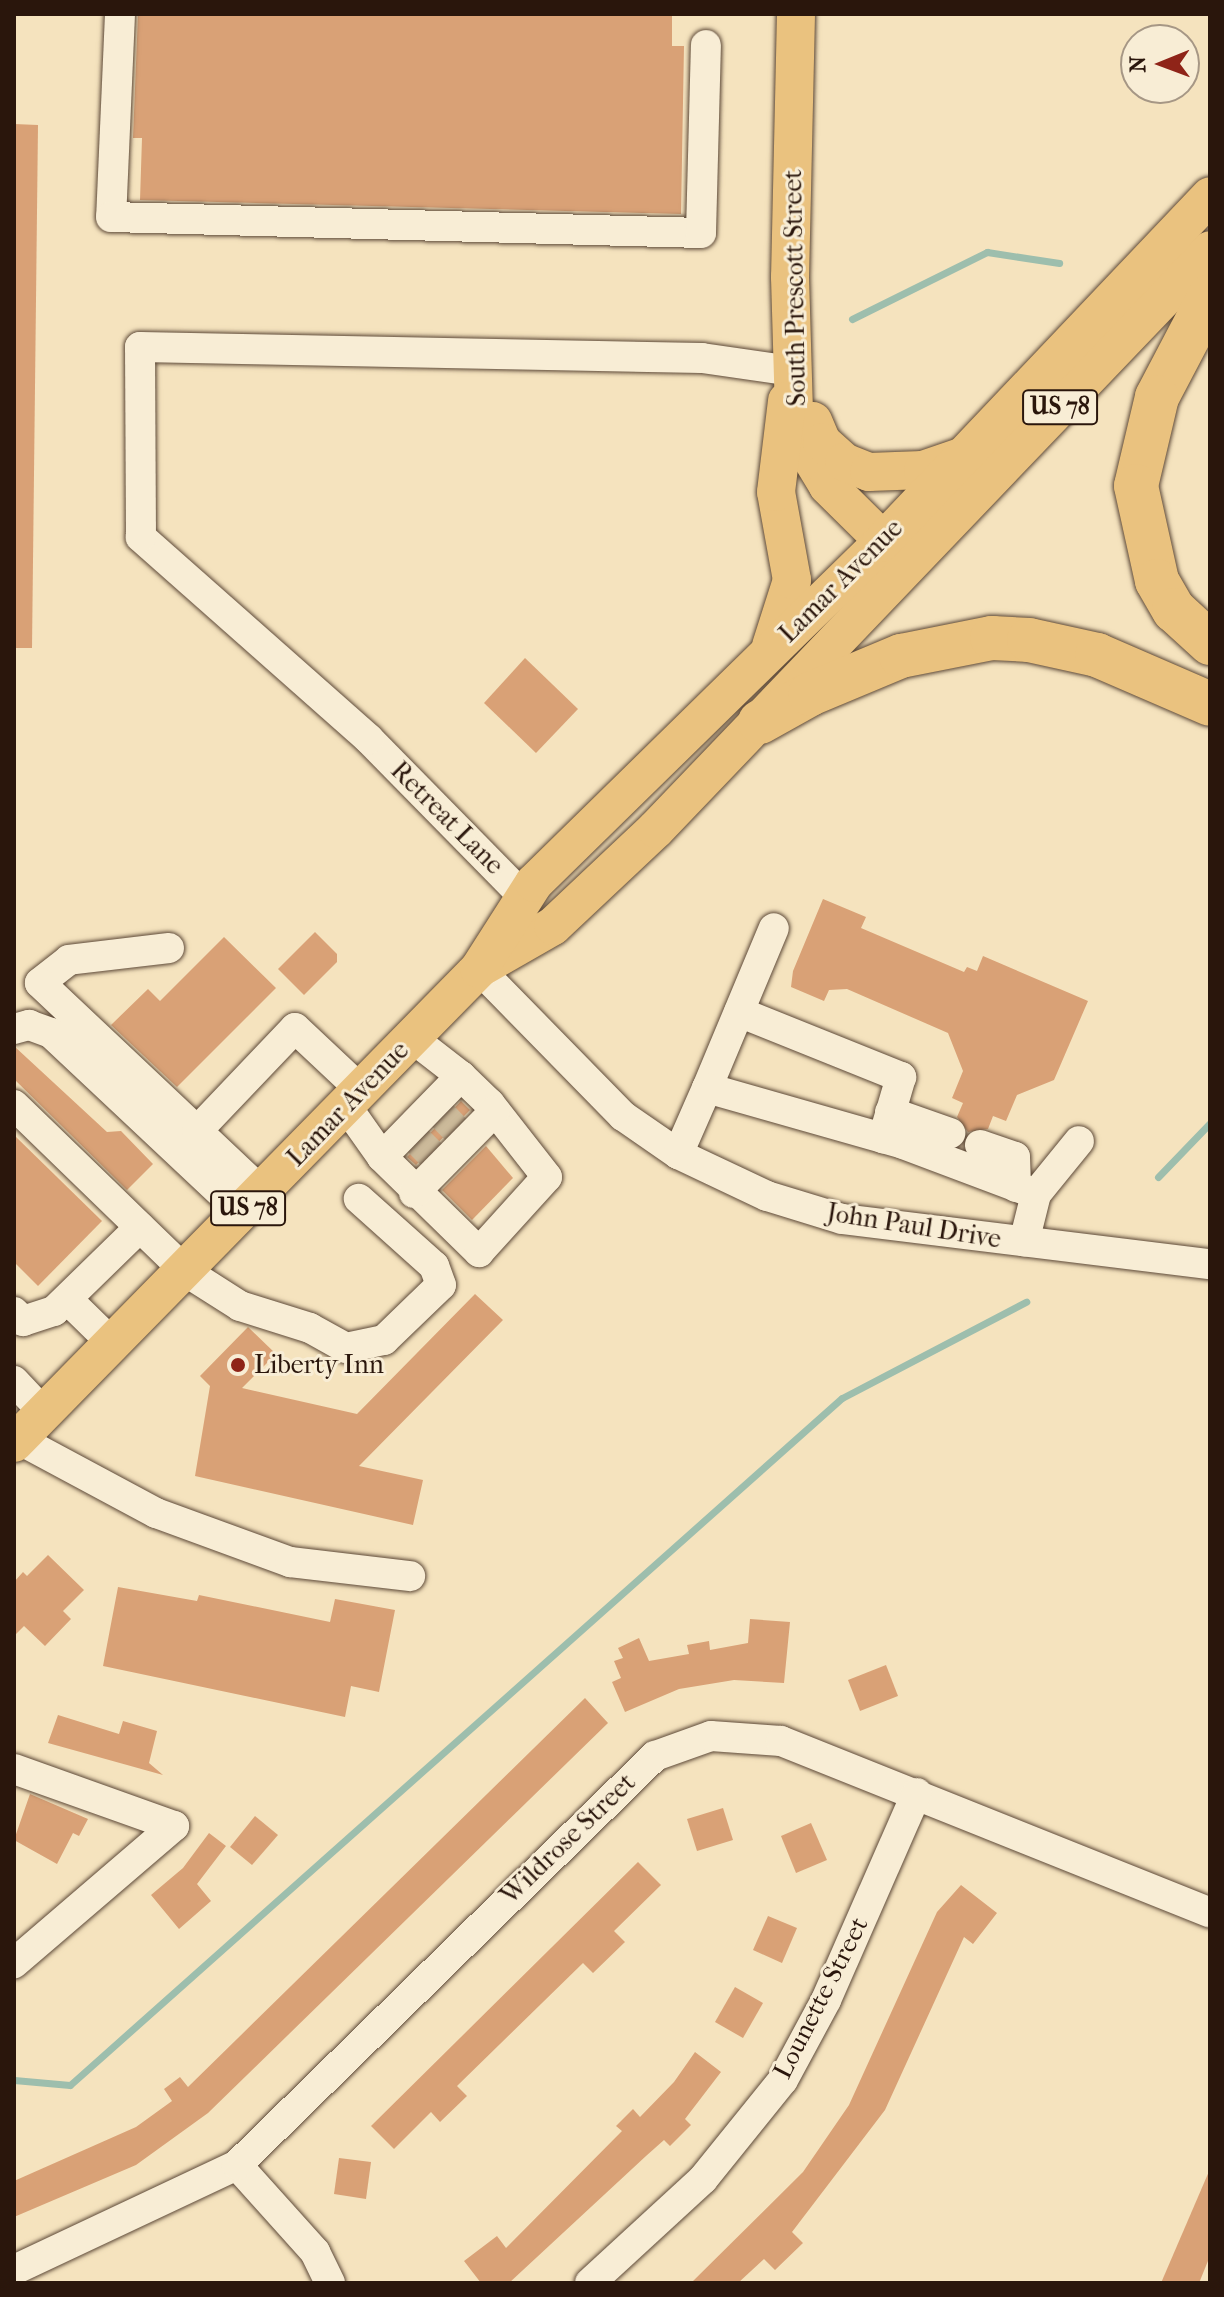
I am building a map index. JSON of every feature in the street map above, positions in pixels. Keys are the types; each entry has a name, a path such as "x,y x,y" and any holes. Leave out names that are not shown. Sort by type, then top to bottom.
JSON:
{"highway":[{"path":"1210,296 1157,397 1136,486 1157,581 1174,610 1210,643"},
{"path":"760,722 810,694 901,656 992,638 1029,640 1097,655 1210,704"}],"main road":[{"name":"South Prescott Street","path":"796,14 794,411 812,462 881,543 912,566"},
{"name":"Lamar Avenue","path":"16,1441 479,969 525,898 881,543 1210,196"},
{"name":"Lamar Avenue","path":"479,969 553,926 760,722 912,566 1210,250"},
{"path":"792,371 822,442 844,462 891,474 963,456"},
{"path":"767,655 792,580 776,492 792,371"}],"street":[{"path":"120,14 111,217 701,233 706,45"},
{"name":"Retreat Lane","path":"525,898 369,739 141,537 140,347 702,358 792,371"},
{"path":"678,1154 774,928"},
{"path":"169,948 69,960 40,983 197,1131 252,1202"},
{"name":"John Paul Drive","path":"479,969 623,1116 678,1154 767,1196 842,1219 1202,1264"},
{"path":"739,1012 901,1077 886,1125"},
{"path":"14,1029 29,1025 51,1033 252,1202"},
{"path":"197,1131 295,1028 354,1098 382,1157 414,1193 479,1252 547,1177 495,1111 461,1076 412,1038"},
{"path":"382,1157 424,1147 449,1122 461,1076"},
{"path":"707,1088 886,1125 950,1133"},
{"path":"14,1105 185,1271 240,1306 310,1328 346,1348 384,1340 441,1285 434,1266 359,1199"},
{"path":"414,1193 424,1147 449,1122 495,1111"},
{"path":"886,1125 1026,1190"},
{"path":"1026,1190 1079,1141"},
{"path":"980,1145 1015,1157 1026,1190 1024,1242"},
{"path":"14,1312 23,1321 54,1311 140,1227"},
{"path":"67,1299 113,1344"},
{"path":"14,1381 45,1414"},
{"path":"16,1441 156,1513 290,1562 410,1576"},
{"name":"Wildrose Street","path":"14,2270 237,2165 655,1756 711,1736 781,1741 1210,1913"},
{"path":"14,1769 174,1826 14,1963"},
{"name":"Lounette Street","path":"590,2283 703,2179 783,2080 826,2000 917,1793"},
{"path":"237,2165 315,2252 330,2283"}],"building":[{"path":"138,14 672,14 672,46 684,46 681,214 140,200 142,138 133,138"},
{"path":"14,124 38,125 32,648 14,648"},
{"path":"525,658 578,709 536,753 484,703"},
{"path":"823,899 866,917 861,928 964,972 967,967 977,971 983,956 1088,1001 1054,1080 1017,1095 1006,1121 993,1116 988,1129 968,1132 957,1117 963,1103 952,1098 963,1071 948,1033 847,989 829,990 824,1001 791,987 793,971"},
{"path":"315,932 337,954 337,962 304,995 278,969"},
{"path":"224,937 276,988 177,1087 111,1025 148,989 160,1001"},
{"path":"14,1046 107,1132 121,1131 153,1164 127,1190 14,1079"},
{"path":"461,1101 470,1110 416,1165 407,1157"},
{"path":"14,1135 102,1221 38,1286 14,1262"},
{"path":"486,1146 513,1178 472,1220 442,1190"},
{"path":"475,1294 503,1320 359,1466 423,1480 413,1525 195,1476 210,1386 200,1376 248,1327 276,1354 242,1388 357,1414"},
{"path":"48,1555 84,1590 63,1611 71,1619 45,1646 24,1626 14,1636 14,1582 23,1572 27,1576"},
{"path":"118,1587 197,1601 199,1595 330,1622 335,1599 395,1610 379,1692 351,1686 345,1717 103,1666"},
{"path":"750,1619 790,1622 784,1683 734,1680 679,1689 625,1712 612,1682 621,1678 614,1661 623,1658 618,1648 639,1638 649,1661 689,1654 687,1645 709,1641 710,1650 748,1643"},
{"path":"886,1665 898,1696 860,1711 848,1680"},
{"path":"585,1698 608,1723 208,2113 136,2165 14,2217 14,2181 136,2127 172,2101 164,2089 180,2077 188,2087"},
{"path":"58,1715 119,1734 123,1721 157,1731 149,1763 163,1775 48,1743"},
{"path":"30,1794 88,1819 79,1836 73,1833 57,1864 14,1840"},
{"path":"723,1808 733,1840 697,1851 687,1819"},
{"path":"255,1816 278,1835 252,1865 230,1847"},
{"path":"811,1823 827,1860 796,1873 781,1836"},
{"path":"209,1833 226,1846 197,1884 211,1901 179,1929 151,1895 183,1868"},
{"path":"638,1862 661,1885 614,1931 625,1942 593,1973 583,1963 457,2086 467,2096 440,2122 431,2112 394,2149 371,2126"},
{"path":"961,1885 997,1913 973,1944 964,1937 885,2110 792,2232 803,2243 775,2270 764,2259 738,2283 691,2283 803,2172 849,2105 937,1912"},
{"path":"768,1916 797,1928 782,1963 753,1950"},
{"path":"735,1987 763,2003 743,2038 715,2022"},
{"path":"695,2052 721,2072 685,2119 691,2125 670,2146 664,2140 509,2283 481,2283 464,2261 497,2236 506,2248 622,2131 616,2126 633,2109 640,2117 674,2082"},
{"path":"339,2158 371,2162 366,2199 334,2194"},
{"path":"1210,2169 1210,2256 1199,2283 1161,2283"}],"waterway":[{"path":"852,319 987,252 1059,263"},
{"path":"1158,1177 1210,1123"},
{"path":"14,2080 70,2085 842,1398 1026,1302"}],"tunnel":[{"path":"438,1111 457,1131"},
{"path":"414,1137 433,1156"}],"place":[{"name":"Liberty Inn","path":"238,1365"}]}
